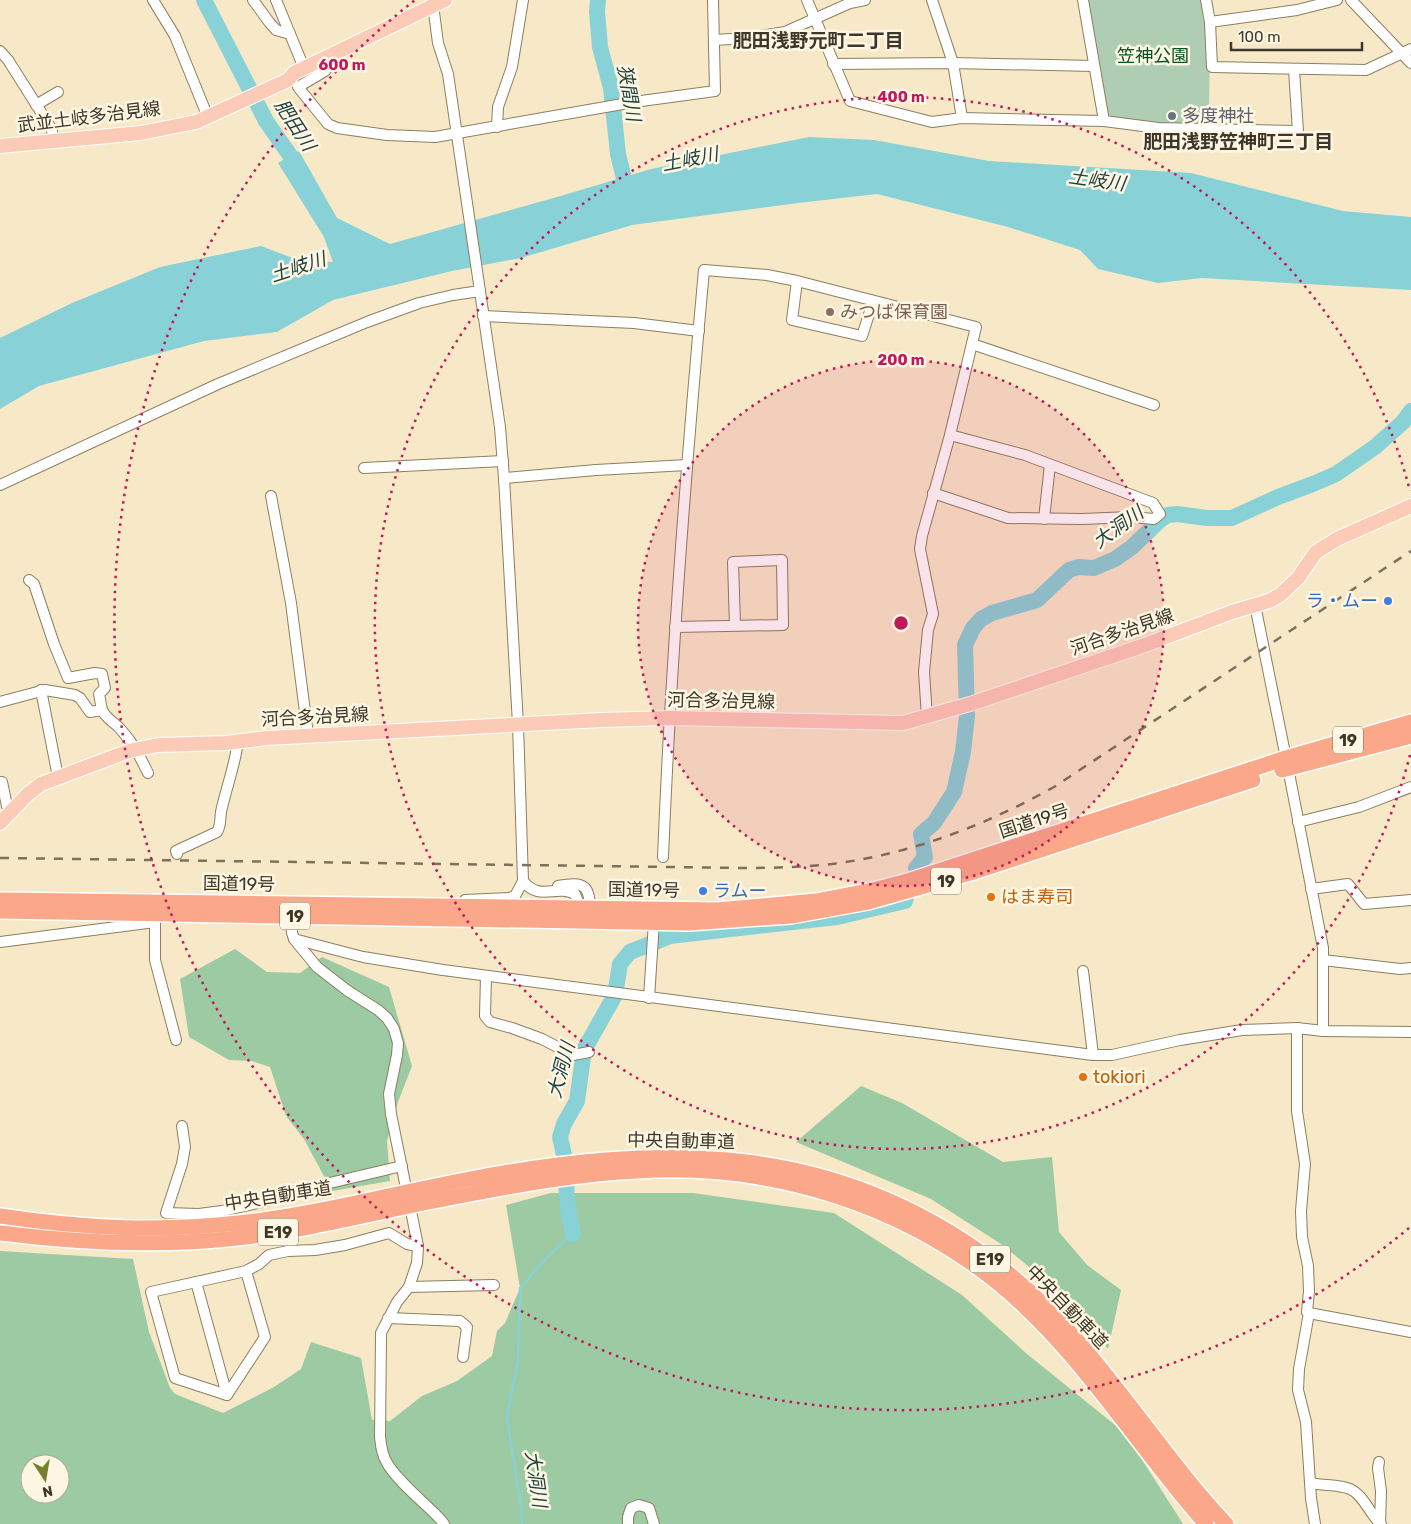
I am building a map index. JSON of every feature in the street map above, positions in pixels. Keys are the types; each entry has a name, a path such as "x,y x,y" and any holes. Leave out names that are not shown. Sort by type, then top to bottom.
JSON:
{"highway":[{"name":"国道19号","path":"0,911 156,913 434,905 587,912 654,930 689,923 791,916 868,902 977,871 1411,722"},
{"name":"国道19号","path":"290,910 445,918 727,909 816,901 865,892 931,874 1287,763 1411,736"},
{"name":"国道19号","path":"0,900 156,913"},
{"name":"中央自動車道","path":"0,1216 98,1228 152,1229 202,1226 252,1221 317,1210 465,1180 552,1173 586,1175 693,1157 778,1166 817,1174 888,1200 926,1219 979,1251 1007,1272 1059,1321 1104,1373 1182,1474 1226,1524"},
{"name":"中央自動車道","path":"657,1163 692,1170 776,1180 813,1188 882,1213 956,1253 998,1283 1025,1306 1072,1355 1206,1524"},
{"name":"中央自動車道","path":"0,1233 96,1242 150,1244 222,1240 330,1224 437,1201 552,1173"}],"main road":[{"name":"武並土岐多治見線","path":"0,146 141,133 196,122 210,110 328,57 437,2"},
{"name":"河合多治見線","path":"0,822 28,794 41,784 137,749 158,745 518,724 668,718 903,723 966,705 1270,601 1289,588 1316,552 1337,539 1411,506"}],"street":[{"path":"153,0 175,36 210,110"},
{"path":"254,0 276,30 290,34"},
{"path":"276,0 290,34 293,73"},
{"path":"497,127 498,107 512,67 523,0"},
{"path":"328,57 330,64 325,71 298,87 328,124 337,128 387,135 435,136 456,134 634,102 715,91 713,0"},
{"path":"807,0 813,18 850,101 932,122 962,118 1104,121 1158,128 1298,131 1294,70"},
{"path":"714,40 748,38 785,32 850,3 865,0"},
{"path":"932,0 954,63 962,118"},
{"path":"1083,0 1104,121"},
{"path":"1206,0 1210,22 1212,68 1366,70 1406,51"},
{"path":"1210,22 1297,10 1337,0"},
{"path":"1351,0 1406,51 1411,63"},
{"path":"437,2 438,43 448,74 495,392 503,461 524,865 531,882 536,885 577,884 584,886 588,891 587,912"},
{"path":"0,51 8,60 52,130 54,142"},
{"path":"833,64 954,63 1094,66"},
{"path":"36,105 58,92"},
{"path":"663,857 668,718 704,270 767,275 797,281 976,327 920,549 933,614 928,630 924,672 927,717"},
{"path":"797,281 792,320 862,336 873,302"},
{"path":"0,485 218,384 367,322 419,303 453,295 480,292"},
{"path":"483,316 634,323 699,330"},
{"path":"972,344 1154,405"},
{"path":"933,493 1008,518 1154,519 1160,514 1152,503 1025,455 950,435"},
{"path":"364,468 503,461"},
{"path":"504,478 687,465"},
{"path":"1044,519 1050,465"},
{"path":"271,496 291,603 308,736"},
{"path":"675,627 734,626 783,625 782,560 733,562 734,626"},
{"path":"29,580 34,584 54,644 68,678 95,673 102,674 105,688 100,694 102,710 105,716 120,728 137,749 148,773"},
{"path":"1255,606 1324,960 1323,1031"},
{"path":"0,702 41,690 75,695 80,698 90,712 102,710"},
{"path":"41,690 58,777"},
{"path":"177,854 176,851 217,832 219,829 221,812 236,756 238,741"},
{"path":"2,782 7,806 11,812"},
{"path":"1298,822 1360,807 1411,787"},
{"path":"524,865 522,871 524,881 533,890 541,893 557,890 570,891 575,894 587,912"},
{"path":"434,905 486,898 509,898 515,896 524,881"},
{"path":"1311,889 1348,884 1364,904 1411,900"},
{"path":"290,910 294,939 316,967 378,1010 387,1018 394,1029 398,1043 389,1094 391,1114 405,1183"},
{"path":"0,942 156,913 155,960 176,1040"},
{"path":"649,998 654,930"},
{"path":"294,939 363,957 486,976 1093,1055 1112,1055 1180,1040 1242,1030 1297,1028 1323,1031 1411,1032"},
{"path":"1324,960 1400,969 1411,968"},
{"path":"1083,972 1093,1055"},
{"path":"486,976 485,1016 490,1022 542,1039 573,1055 584,1053"},
{"path":"1297,1028 1297,1111 1305,1164 1300,1211 1302,1237 1308,1266 1309,1292 1307,1312 1309,1312 1299,1369 1298,1390 1306,1422 1312,1483 1311,1498 1315,1524"},
{"path":"182,1126 185,1147 182,1164 166,1213 199,1214 222,1211 293,1195 317,1186 402,1166"},
{"path":"412,1216 418,1246 417,1263 409,1286 397,1302 381,1333 380,1437 387,1463 396,1476 444,1524"},
{"path":"227,1395 175,1378 150,1292 246,1271 259,1264 269,1255 345,1245 389,1233 407,1244 418,1246"},
{"path":"227,1395 264,1337 246,1271"},
{"path":"196,1282 227,1395"},
{"path":"409,1286 494,1285"},
{"path":"1309,1312 1411,1332"},
{"path":"388,1318 460,1321 467,1327 463,1357"},
{"path":"1379,1462 1381,1524"},
{"path":"1312,1483 1353,1490 1381,1524"},
{"path":"628,1524 631,1508 640,1505 649,1508 654,1524"}],"green space":[{"name":"笠神公園","path":"1087,0 1205,0 1210,37 1208,126 1157,125 1106,115"},
{"path":"235,949 267,972 300,973 322,957 389,987 412,1066 398,1102 387,1141 390,1181 332,1191 304,1139 286,1116 270,1067 252,1061 229,1060 189,1037 180,979"},
{"path":"861,1086 902,1103 1003,1162 1052,1157 1059,1232 1087,1265 1121,1290 1108,1349 1060,1292 1001,1244 931,1199 796,1142"},
{"path":"551,1193 693,1193 834,1213 962,1295 1027,1354 1125,1433 1183,1524 0,1524 0,1251 133,1259 149,1332 170,1388 175,1394 223,1413 274,1387 301,1369 311,1342 361,1358 372,1420 390,1421 422,1396 457,1381 492,1356 497,1331 505,1323 520,1288 506,1205"}],"water":[{"name":"土岐川","path":"809,137 874,140 989,161 1191,173 1343,211 1411,217 1411,290 1202,278 1158,283 1098,269 1080,250 1008,227 877,194 632,225 521,258 452,271 333,300 277,332 204,341 39,386 0,409 0,338 72,303 160,267 261,246 303,262 333,262 324,237 278,163 299,151 337,218 390,244 651,169"}],"waterway":[{"name":"肥田川","path":"204,0 266,121 303,174"},
{"name":"狭間川","path":"598,0 600,47 611,88 618,154 627,191"},
{"name":"大洞川","path":"916,868 925,857 921,834 934,823 954,792 963,752 967,716 965,645 973,628 981,619 992,613 1037,600 1069,570 1078,567 1094,568 1115,559 1132,547 1161,519 1168,515 1232,518 1336,474 1375,447 1403,422 1411,411"},
{"name":"大洞川","path":"573,1234 568,1209 564,1155 560,1137 564,1124 577,1101 584,1050 615,995 620,964 630,952 670,936 837,917 905,901 906,898"},
{"name":"大洞川","path":"522,1524 507,1417 518,1360 520,1288 551,1253 573,1234"}],"railway":[{"path":"0,858 756,868 832,864 890,853 919,846 974,826 1054,787 1411,551"}],"place":[{"name":"多度神社","path":"1172,116"},
{"name":"みつば保育園","path":"830,312"},
{"name":"ラ・ムー","path":"1388,601"},
{"name":"ラムー","path":"703,891"},
{"name":"はま寿司","path":"991,897"},
{"name":"tokiori","path":"1083,1077"}],"district":[{"name":"肥田浅野元町二丁目","path":"818,40"},
{"name":"肥田浅野笠神町三丁目","path":"1238,141"}]}
